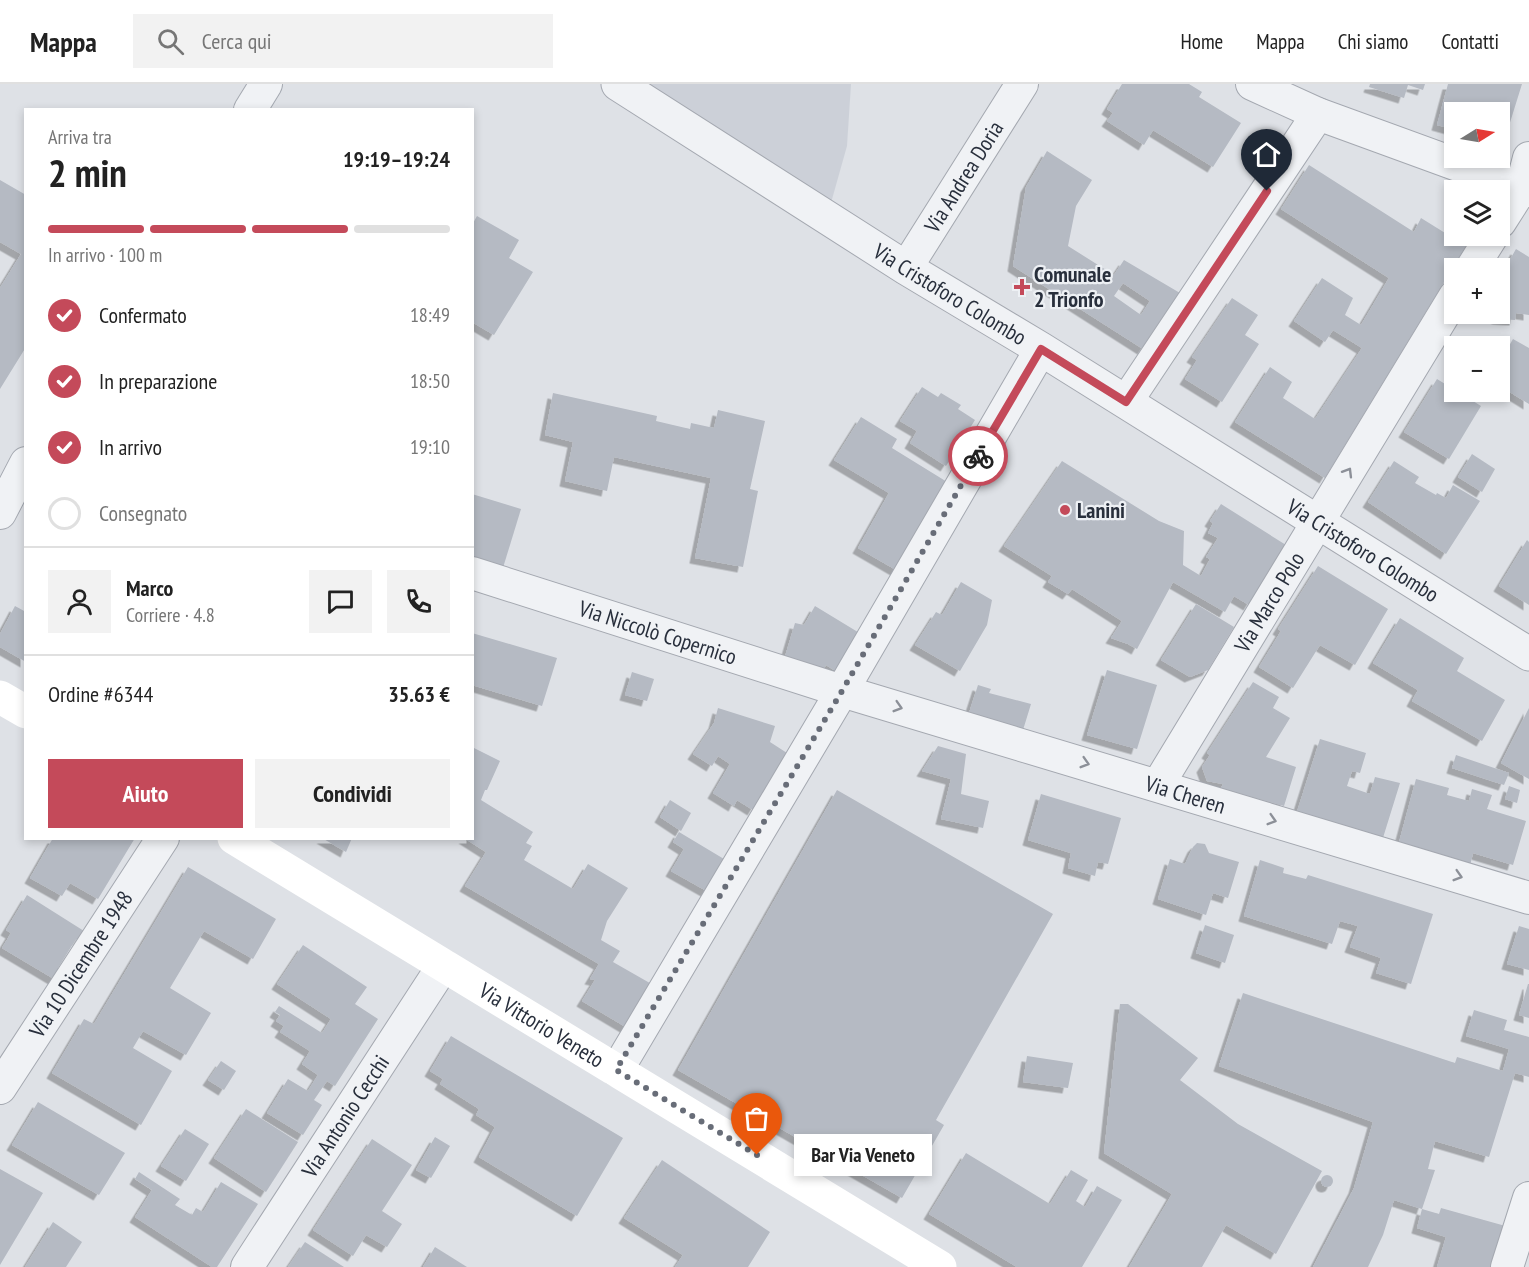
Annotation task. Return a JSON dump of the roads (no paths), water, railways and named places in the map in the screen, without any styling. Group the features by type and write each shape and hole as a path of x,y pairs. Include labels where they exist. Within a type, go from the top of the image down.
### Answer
{"main road":[{"path":"0,697 24,711"},
{"name":"Via Vittorio Veneto","path":"237,840 616,1070 924,1263"}],"street":[{"path":"251,108 267,84"},
{"name":"Via Cristoforo Colombo","path":"618,84 906,268 1041,349 1529,654"},
{"name":"Via Andrea Doria","path":"906,268 1022,84"},
{"path":"1252,84 1318,114 1525,190"},
{"path":"1126,402 1318,114"},
{"path":"1510,209 1525,190 1529,158"},
{"name":"Via Marco Polo","path":"1158,785 1444,314"},
{"path":"616,1070 842,691 1041,349"},
{"path":"0,513 15,477"},
{"name":"Via Niccolò Copernico","path":"474,574 842,691"},
{"name":"Via Cheren","path":"842,691 1529,898"},
{"name":"Via 10 Dicembre 1948","path":"0,1088 162,840"},
{"name":"Via Antonio Cecchi","path":"247,1267 443,966"},
{"path":"1517,1250 1529,1198"}],"place":[{"name":"Comunale 2 Trionfo","path":"1022,287"},
{"name":"Lanini","path":"1065,510"},
{"name":"Bar Via Veneto","path":"757,1155"}]}
